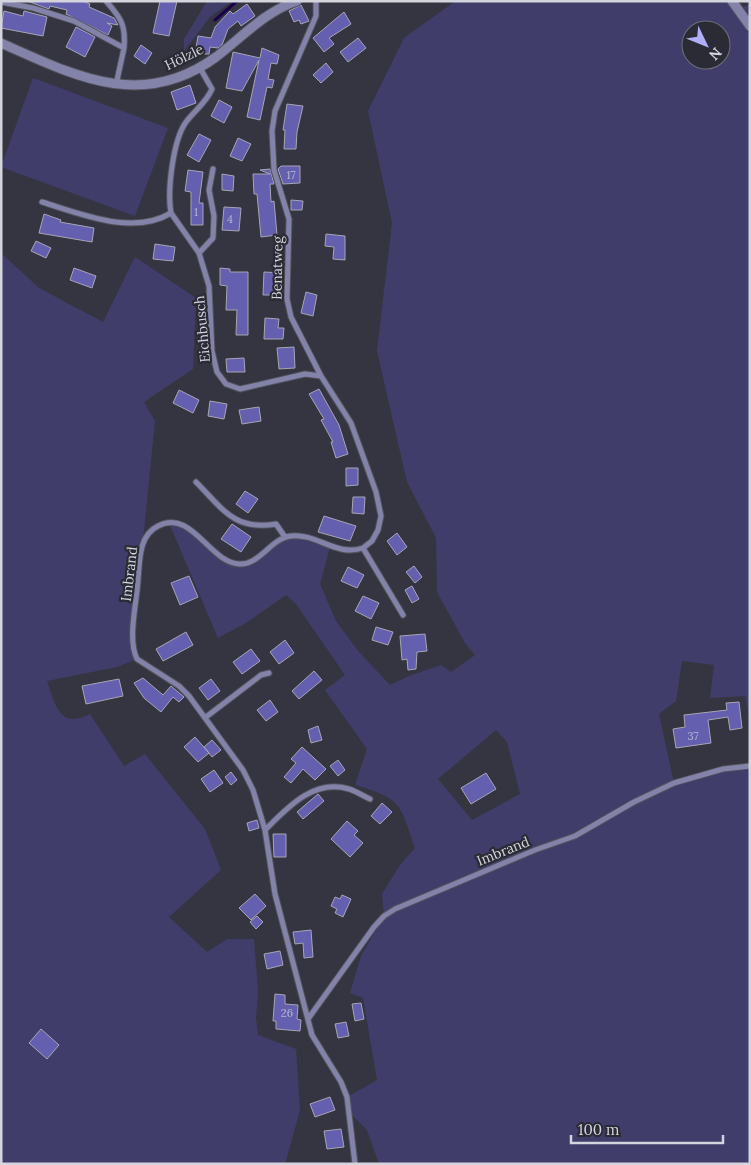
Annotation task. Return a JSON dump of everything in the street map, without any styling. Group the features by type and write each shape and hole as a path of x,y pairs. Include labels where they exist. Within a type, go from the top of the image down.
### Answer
{"street":[{"path":"106,1 119,16 126,30 116,85"},
{"name":"Hölzle","path":"1,44 78,76 116,85 139,87 170,81 200,68 268,16 297,1"},
{"name":"Benatweg","path":"316,1 316,16 275,111 272,131 274,170 289,219 287,299 290,316 321,376 351,423 376,492 381,516 378,530 372,541 364,548"},
{"path":"732,1 750,26"},
{"path":"1,2 33,8 74,22 124,48"},
{"path":"42,202 120,222 160,220 171,213 168,198 178,137 186,123 207,101 212,89 200,68"},
{"path":"199,252 213,238 214,216 208,190 213,169"},
{"name":"Eichbusch","path":"171,213 199,252 209,286 212,351 217,372 226,384 240,389 305,374 321,376"},
{"path":"196,482 230,516 248,525 276,524 285,537 304,536 343,551 364,548 403,615"},
{"name":"Imbrand","path":"285,537 270,544 248,562 239,564 227,560 179,523 157,526 151,531 142,545 133,640 134,653 137,659 179,686 206,717 243,770 253,790 265,830 275,894 312,1035 348,1097 355,1164"},
{"path":"206,717 261,675 269,673"},
{"name":"Imbrand","path":"308,1019 374,927 384,916 395,909 575,836 634,802 674,784 723,769 750,766"},
{"path":"265,830 289,806 318,789 331,786 349,789 370,799"}],"shaded area":[{"path":"207,1 232,1 210,17 184,51 184,39"},
{"path":"732,1 739,9 750,4 750,722 745,696 710,698 714,665 682,661 676,701 659,714 674,783 698,775 750,766 750,1164 379,1164 367,1130 350,1113 347,1097 377,1080 363,998 350,993 361,956 384,916 382,894 400,865 415,848 406,821 397,805 382,794 355,785 367,749 325,690 345,675 296,604 286,595 246,623 218,638 169,523 179,523 227,560 248,562 270,545 294,536 330,547 320,584 336,621 358,651 390,685 441,665 451,672 475,655 465,643 437,592 436,538 407,482 377,351 392,223 368,111 404,38 454,2","holes":["496,730 507,742 520,794 472,820 438,779"]},
{"path":"33,78 168,128 135,216 1,167"},
{"path":"1,253 39,288 103,322 135,257 196,298 193,369 144,402 155,421 133,640 137,659 117,667 47,681 56,706 65,717 72,719 90,714 124,766 145,754 205,829 221,870 169,917 207,952 227,939 254,939 258,992 256,1018 258,1035 296,1049 300,1110 285,1164 1,1164"}],"building":[{"path":"27,1 83,1 90,4 89,7 114,18 118,25 107,23 112,26 108,35 66,14 67,10 50,6 49,9"},
{"path":"160,1 177,1 169,36 153,33"},
{"path":"247,4 255,16 241,26 238,21 228,29 222,45 218,48 210,47 209,54 195,54 198,36 211,38 215,27 230,11 233,14"},
{"path":"301,5 309,21 301,24 299,20 294,22 289,11"},
{"path":"4,11 23,16 24,11 47,17 43,36 1,28"},
{"path":"344,12 351,24 329,38 334,44 324,52 313,38"},
{"path":"76,27 95,37 85,57 66,47"},
{"path":"358,38 366,48 348,62 340,52"},
{"path":"141,45 152,53 145,64 134,56"},
{"path":"262,48 279,55 277,64 271,63 268,79 274,80 272,88 267,87 260,120 247,117 259,60 242,91 226,88 233,52 260,58"},
{"path":"326,63 333,72 321,83 313,75"},
{"path":"190,85 196,103 177,110 171,92"},
{"path":"219,100 232,107 224,123 211,116"},
{"path":"287,104 303,106 297,132 296,149 284,149 285,130 283,130"},
{"path":"199,134 211,140 199,162 187,155"},
{"path":"238,138 251,144 242,161 230,156"},
{"path":"281,166 300,166 300,183 283,184 278,169"},
{"path":"270,169 274,184 270,184 271,202 274,201 277,235 261,237 257,194 254,194 253,174 270,174 260,170"},
{"path":"188,170 203,172 199,203 203,203 203,225 191,225 191,192 185,191"},
{"path":"222,174 234,176 233,191 222,190"},
{"path":"291,200 303,201 302,210 291,210"},
{"path":"224,207 241,208 239,231 222,230"},
{"path":"44,214 61,220 60,222 94,228 92,242 39,233"},
{"path":"326,234 345,236 345,260 333,259 334,247 325,246"},
{"path":"36,241 51,248 46,258 31,251"},
{"path":"155,244 175,247 173,261 153,259"},
{"path":"74,268 96,276 92,288 70,280"},
{"path":"220,268 230,269 230,272 248,272 248,335 236,335 237,310 226,310 227,286 220,285"},
{"path":"264,272 283,273 282,295 263,295"},
{"path":"306,292 317,295 313,316 301,313"},
{"path":"265,318 279,319 278,328 284,328 283,339 264,339"},
{"path":"294,347 295,368 279,369 277,348"},
{"path":"244,358 245,372 227,372 226,359"},
{"path":"319,389 339,425 348,454 336,458 331,442 333,442 321,420 324,419 309,394"},
{"path":"179,390 199,400 193,413 173,403"},
{"path":"210,401 227,404 224,419 208,416"},
{"path":"259,407 261,421 242,424 239,410"},
{"path":"346,468 358,468 358,485 346,486"},
{"path":"245,491 258,499 248,513 236,504"},
{"path":"353,497 365,497 364,514 352,513"},
{"path":"324,516 356,526 350,541 318,532"},
{"path":"232,524 251,537 241,552 221,539"},
{"path":"397,533 407,547 397,555 387,541"},
{"path":"414,566 422,577 415,583 406,572"},
{"path":"348,567 364,575 357,588 341,581"},
{"path":"189,576 198,597 180,605 171,583"},
{"path":"412,586 419,599 412,603 405,590"},
{"path":"363,596 379,603 371,619 355,611"},
{"path":"376,627 393,632 388,645 372,640"},
{"path":"186,632 193,645 163,661 156,649"},
{"path":"425,634 427,651 417,652 416,669 408,670 407,659 402,660 400,636"},
{"path":"285,640 294,653 279,664 270,652"},
{"path":"251,649 260,661 242,674 233,662"},
{"path":"314,671 322,680 299,699 292,691"},
{"path":"143,678 163,695 171,686 184,697 179,702 173,697 161,712 144,698 134,683"},
{"path":"119,679 123,696 86,704 82,686"},
{"path":"211,679 220,691 208,700 199,688"},
{"path":"270,700 278,712 266,721 257,710"},
{"path":"739,702 742,728 730,730 728,717 708,720 711,743 676,748 673,729 685,727 684,715 727,710 726,703"},
{"path":"318,726 322,740 311,743 308,730"},
{"path":"195,737 209,753 198,762 184,747"},
{"path":"212,740 221,750 212,757 204,747"},
{"path":"302,747 326,769 315,780 303,769 291,783 284,777 296,763 291,759"},
{"path":"338,760 345,770 338,776 330,766"},
{"path":"214,770 223,783 210,792 201,779"},
{"path":"231,772 237,780 231,785 225,777"},
{"path":"486,773 496,789 471,804 461,788"},
{"path":"318,794 324,801 303,819 297,812"},
{"path":"382,803 392,812 380,824 371,816"},
{"path":"257,820 259,828 249,831 247,823"},
{"path":"347,821 358,831 354,835 363,843 350,857 331,839"},
{"path":"273,834 286,834 286,857 274,857"},
{"path":"255,894 266,906 251,920 239,908"},
{"path":"342,895 351,899 343,917 335,913 337,909 331,906 335,897 340,899"},
{"path":"257,916 263,922 256,929 250,922"},
{"path":"311,930 313,957 304,958 303,943 295,944 293,932"},
{"path":"280,951 283,965 267,969 264,954"},
{"path":"275,994 285,995 285,1004 298,1005 297,1019 301,1020 300,1031 276,1029 276,1021 273,1021"},
{"path":"361,1003 364,1019 355,1021 352,1004"},
{"path":"346,1022 349,1036 338,1038 335,1024"},
{"path":"41,1029 59,1045 47,1059 29,1043"},
{"path":"330,1097 335,1110 315,1117 310,1104"},
{"path":"341,1129 344,1147 327,1149 324,1131"}],"waterway":[{"path":"215,20 237,1"}]}
